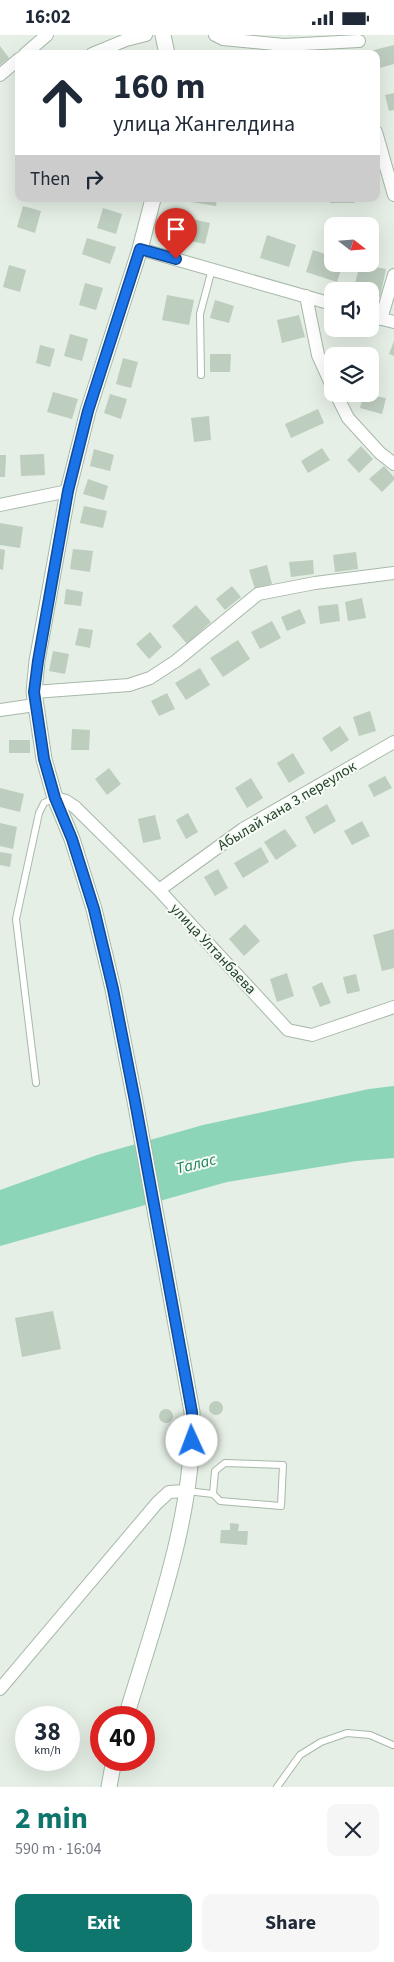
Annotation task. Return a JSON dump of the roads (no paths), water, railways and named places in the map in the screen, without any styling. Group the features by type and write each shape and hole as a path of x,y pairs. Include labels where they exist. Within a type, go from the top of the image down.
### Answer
{"street":[{"path":"30,50 47,35"},
{"path":"102,50 126,40 146,35"},
{"path":"163,35 166,50"},
{"path":"215,35 223,39 284,45 361,38 356,50"},
{"path":"0,75 15,62"},
{"path":"380,146 394,195"},
{"path":"129,1706 180,1527 192,1441 192,1412 113,989 94,909 72,839 55,798 44,759 35,699 38,661 68,491 88,411 140,249 152,202"},
{"path":"140,249 324,302"},
{"path":"379,310 394,275"},
{"path":"306,296 318,355 324,368"},
{"path":"379,318 394,322"},
{"path":"340,402 348,418 380,453 394,464"},
{"path":"0,505 68,491"},
{"path":"0,710 35,699 129,685 150,678 176,661 258,594 315,583 394,573"},
{"name":"Абылай хана 3 переулок","path":"159,890 243,829 394,742"},
{"name":"улица Ултанбаева","path":"55,798 66,801 75,807 159,890 288,1030 312,1035 394,1007"},
{"path":"0,1689 157,1503 169,1492 186,1491"},
{"path":"109,1787 112,1771"}],"lane":[{"path":"201,375 200,314 212,269"},
{"path":"36,1083 16,919 39,813 44,803 55,798"},
{"path":"186,1491 214,1494 220,1501 281,1506 283,1465 225,1463 215,1471 214,1494"},
{"path":"277,1787 300,1755 321,1742 347,1733 370,1735 394,1745"}],"water":[{"name":"Талас","path":"394,1086 394,1158 356,1161 227,1182 0,1246 0,1190 97,1155 203,1125 369,1089"}]}
